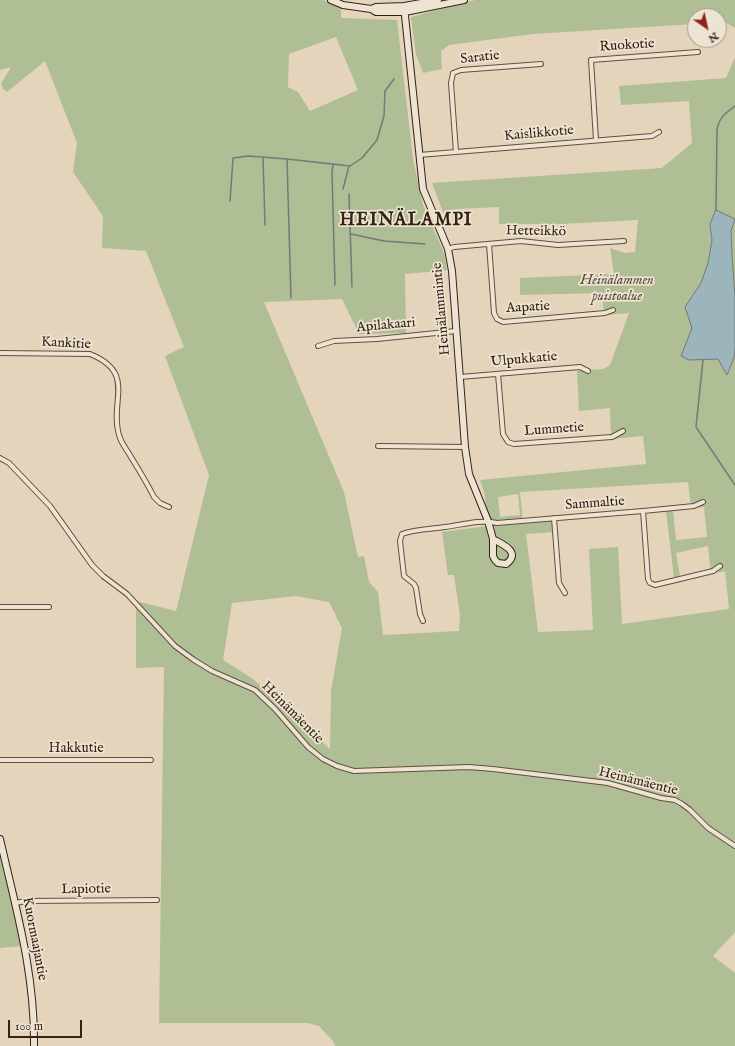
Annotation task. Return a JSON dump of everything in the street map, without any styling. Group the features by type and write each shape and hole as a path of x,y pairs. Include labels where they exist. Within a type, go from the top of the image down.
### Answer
{"street":[{"path":"331,0 343,5 371,9 376,12 464,0"},
{"path":"405,9 438,0"},
{"name":"Heinälammintie","path":"405,9 423,188 448,249 452,271 465,447 469,474 488,521 493,539"},
{"name":"Ruokotie","path":"596,140 591,60 698,52"},
{"name":"Saratie","path":"456,152 451,82 453,74 461,70 541,64"},
{"name":"Kaislikkotie","path":"419,155 652,136 660,132"},
{"name":"Hetteikkö","path":"448,249 521,241 558,245 624,241"},
{"name":"Aapatie","path":"489,244 494,313 497,319 503,322 605,313 613,310"},
{"name":"Apilakaari","path":"318,346 334,341 377,339 456,331"},
{"name":"Kankitie","path":"0,353 90,354 101,358 109,365 115,373 118,382 117,426 120,439 154,497 160,503 169,507"},
{"name":"Ulpukkatie","path":"460,377 580,367 588,371"},
{"name":"Lummetie","path":"498,374 503,434 508,442 514,444 612,437 623,431"},
{"path":"378,446 465,447"},
{"name":"Heinämäentie","path":"0,458 9,463 50,506 92,565 103,576 127,594 175,646 212,671 255,690 275,709 301,740 323,758 345,769 354,771 469,767 619,785 649,795 674,800 682,804 708,828 735,846"},
{"name":"Sammaltie","path":"423,621 420,614 416,588 414,584 404,576 400,541 402,534 409,531 443,528 481,521 497,523 694,506 703,502"},
{"path":"643,511 648,579 650,583 655,585 713,571 720,566"},
{"path":"554,518 559,583 565,593"},
{"path":"0,607 49,607"},
{"name":"Hakkutie","path":"0,760 152,760"},
{"name":"Kuormaajantie","path":"0,839 25,946 31,980 34,1046"},
{"name":"Lapiotie","path":"15,903 26,901 157,900"}],"green space":[{"name":"Heinälammen puistoalue","path":"0,0 323,0 341,7 341,18 397,20 413,159 423,205 444,253 447,270 405,274 406,333 359,334 342,299 264,302 344,492 358,557 364,556 369,582 378,592 383,635 459,631 460,616 454,575 448,575 442,532 487,526 485,495 480,480 646,464 643,436 611,439 610,408 579,411 577,371 603,369 610,365 629,313 604,315 602,293 520,295 520,278 614,274 610,248 625,253 635,252 638,220 561,224 499,224 499,207 456,209 443,212 432,183 662,168 692,143 689,101 621,105 619,86 726,78 735,57 735,219 710,225 712,240 708,263 735,315 735,932 713,956 735,973 735,1046 335,1046 334,1042 319,1026 308,1023 159,1023 164,667 136,668 136,601 176,611 209,475 165,356 184,347 146,251 102,248 103,216 73,172 77,143 45,61 7,92 3,89 1,84 11,67 0,70","holes":["336,37 358,90 310,111 298,92 288,87 289,54","688,482 691,508 704,507 707,537 676,540 673,510 666,511 674,578 680,576 676,553 708,546 711,574 725,571 729,609 622,624 618,547 589,549 593,630 538,632 526,534 553,532 551,519 523,521 520,492","518,494 520,515 500,517 498,497","296,596 329,602 342,628 331,691 330,749 253,679 223,660 232,603"]},
{"path":"475,0 735,0 735,28 727,23 727,8 687,8 687,24 533,34 449,45 441,51 442,69 423,73 416,54 411,17"},
{"path":"735,219 735,296 732,255 731,231"},
{"path":"0,855 22,946 0,948"}],"water":[{"path":"716,210 735,219 731,231 735,296 735,347 734,358 727,375 718,359 689,360 681,356 692,328 685,307 701,283 708,263 712,240 710,225"}],"waterway":[{"path":"230,201 233,158 248,156 350,166 362,158 377,140 384,116 385,91 394,79"},
{"path":"716,210 717,130 719,122 723,116 735,106"},
{"path":"263,157 265,225"},
{"path":"287,159 291,298"},
{"path":"333,165 335,285"},
{"path":"343,189 349,166"},
{"path":"349,194 352,287"},
{"path":"351,234 384,241 425,244"},
{"path":"703,360 696,427 735,485"}],"district":[{"name":"HEINÄLAMPI","path":"406,221"}]}
